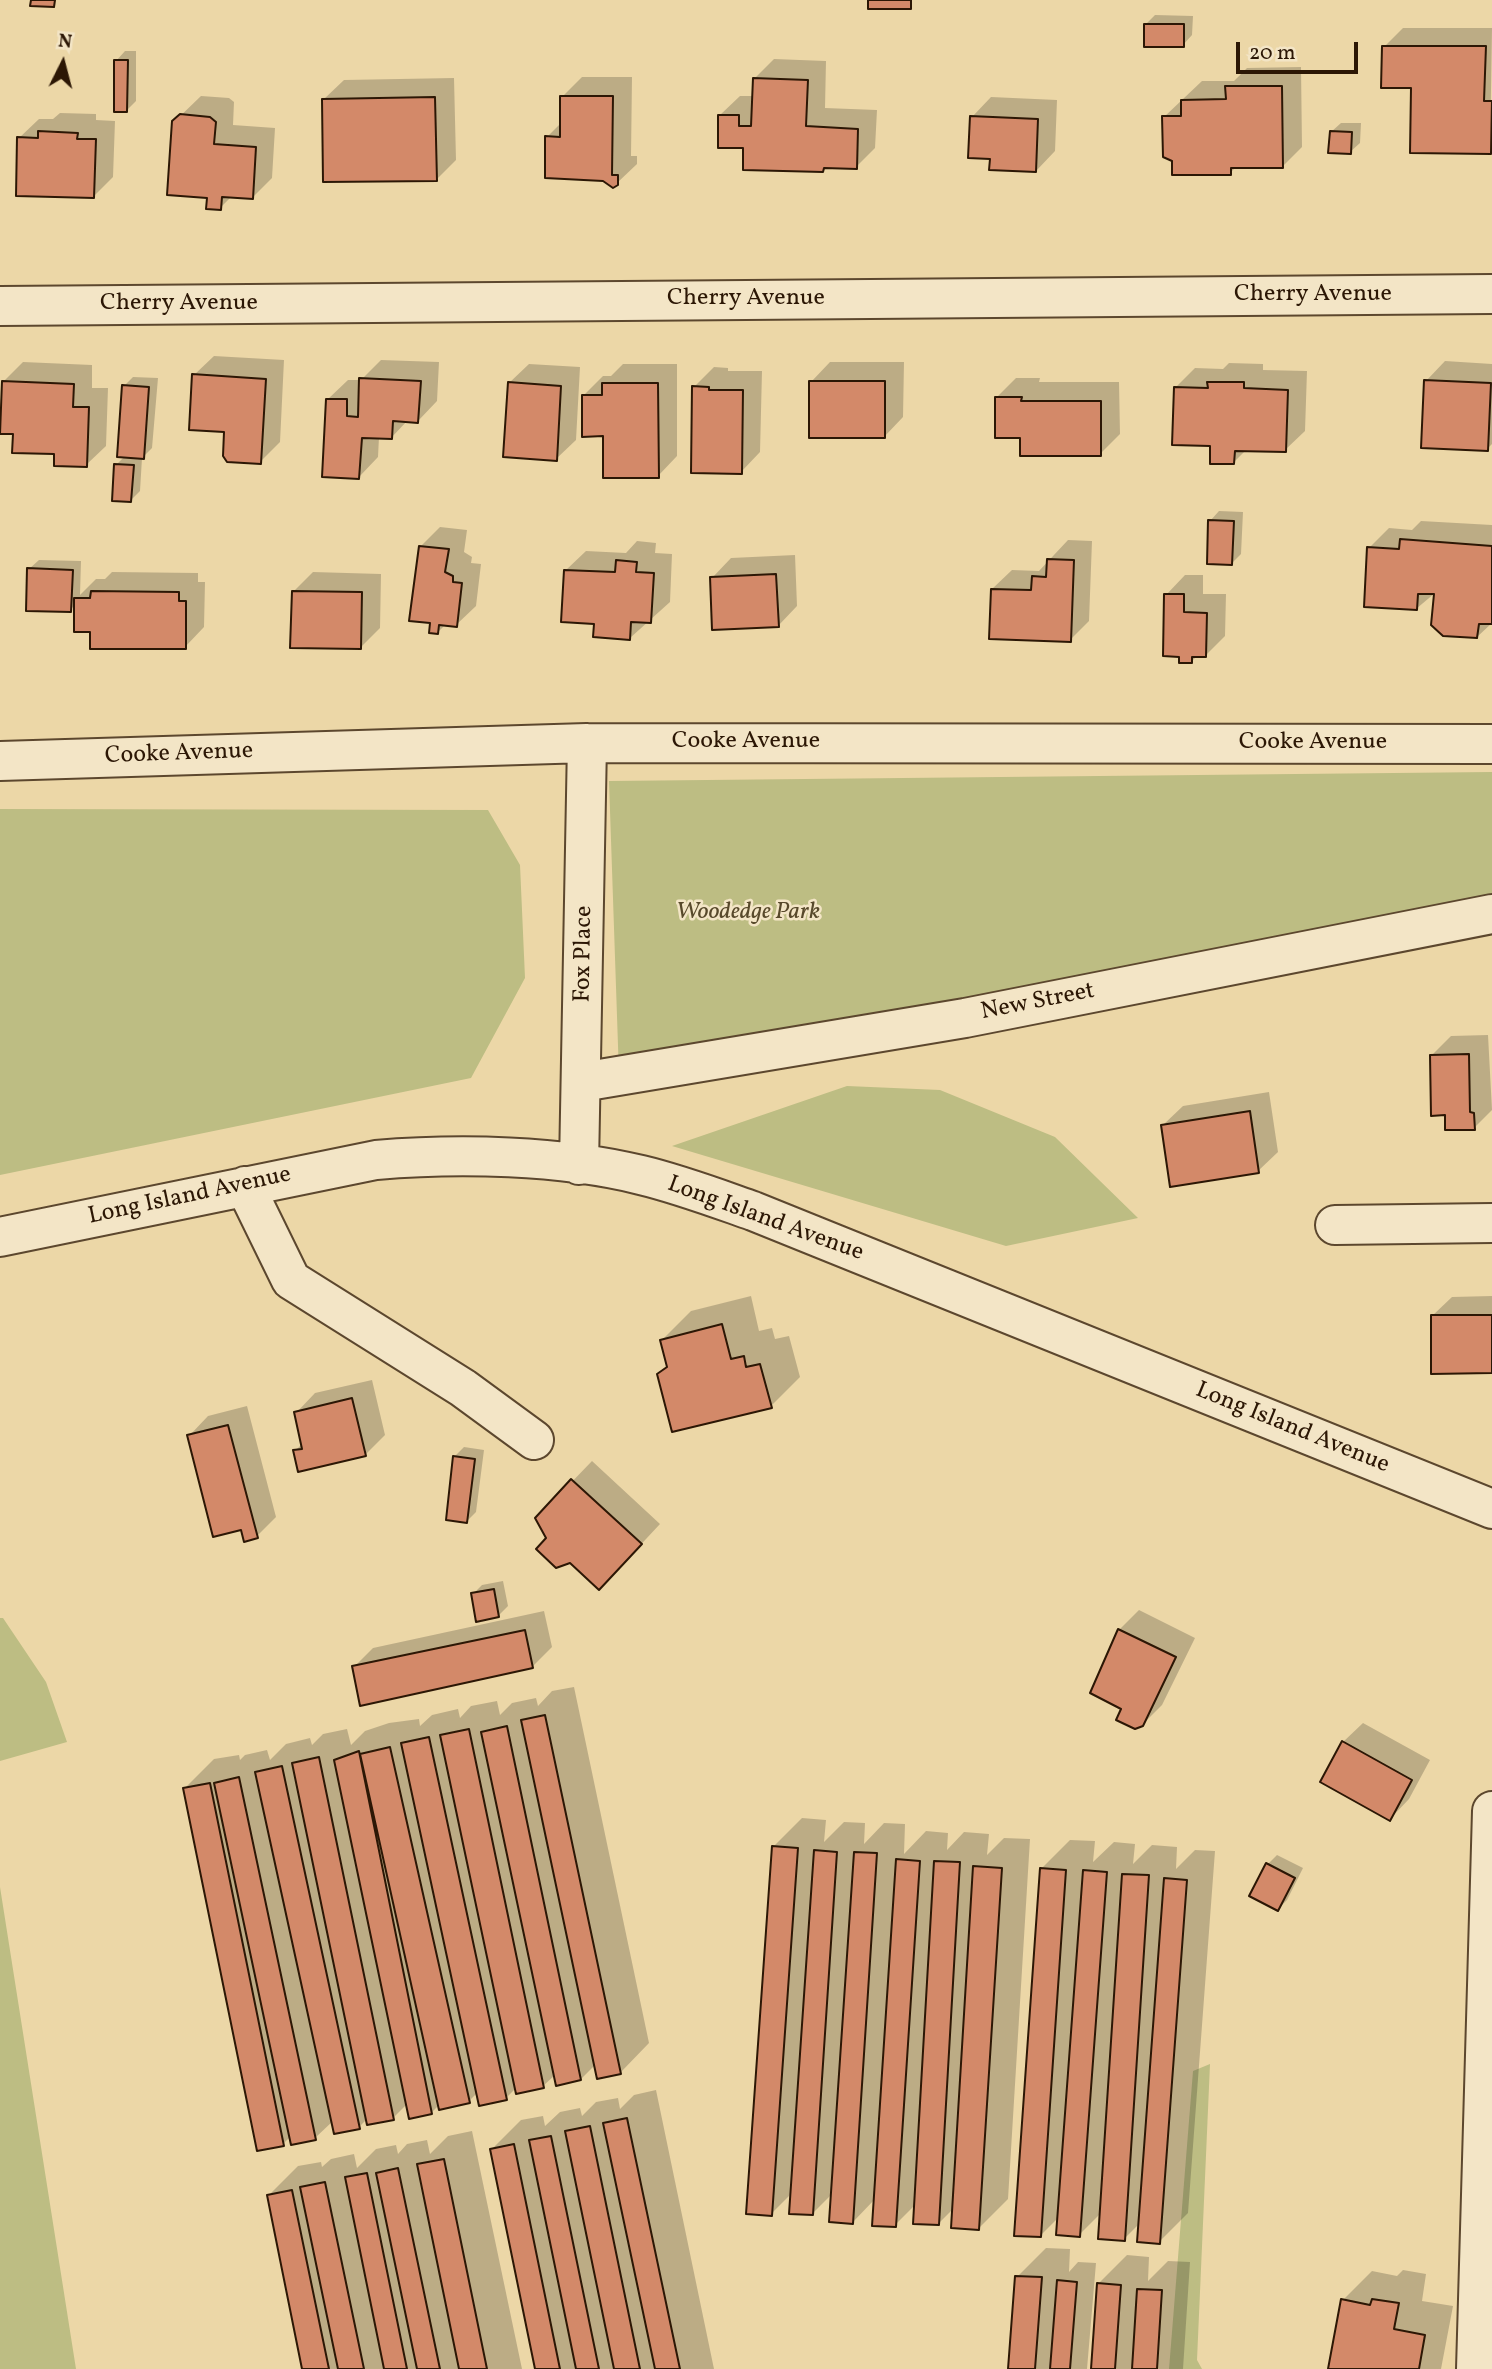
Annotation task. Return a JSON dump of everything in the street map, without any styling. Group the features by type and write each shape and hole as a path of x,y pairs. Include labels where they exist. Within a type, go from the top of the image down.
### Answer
{"street":[{"name":"Cherry Avenue","path":"0,306 1492,294"},
{"name":"Cooke Avenue","path":"0,761 587,743 1492,744"},
{"name":"Fox Place","path":"579,1165 587,743"},
{"name":"New Street","path":"582,1082 964,1018 1492,914"},
{"name":"Long Island Avenue","path":"0,1237 376,1160 433,1155 579,1165 640,1174 753,1211 1492,1509"},
{"path":"245,1186 290,1280 463,1388 534,1440"},
{"path":"1335,1225 1492,1223"},
{"path":"1476,2369 1492,1811"}],"green space":[{"name":"Woodedge Park","path":"1492,772 1492,916 619,1075 609,781"},
{"path":"0,809 488,810 520,865 525,978 471,1078 0,1175"},
{"path":"847,1086 940,1090 1055,1137 1138,1218 1006,1246 672,1146"},
{"path":"0,1618 3,1618 46,1682 67,1742 0,1761"},
{"path":"0,1887 76,2369 0,2369"},
{"path":"1210,2064 1197,2360 1202,2369 1169,2369 1193,2071"}],"building":[{"path":"31,0 55,0 54,7 30,6"},
{"path":"868,0 911,0 911,9 868,9"},
{"path":"1144,24 1184,24 1184,47 1144,47"},
{"path":"1382,46 1486,46 1484,101 1492,101 1491,154 1410,153 1411,88 1381,88"},
{"path":"114,60 128,60 127,112 114,112"},
{"path":"753,78 808,80 806,126 858,129 857,169 824,168 823,172 743,170 743,148 718,148 718,115 739,115 739,126 751,126"},
{"path":"1225,86 1282,86 1283,168 1231,168 1231,175 1172,175 1172,161 1163,157 1162,116 1181,116 1181,100 1226,99"},
{"path":"560,96 613,96 612,175 618,175 618,185 613,188 603,181 545,178 545,136 560,137"},
{"path":"435,97 437,181 323,182 322,99"},
{"path":"180,114 210,117 216,122 214,144 256,147 253,199 222,197 221,210 206,209 207,198 167,195 172,121"},
{"path":"970,116 1038,119 1036,172 989,170 990,159 968,158"},
{"path":"38,131 78,133 77,139 96,139 94,198 16,196 17,137 38,138"},
{"path":"1330,131 1352,132 1351,154 1328,153"},
{"path":"192,374 266,379 261,464 227,462 223,456 224,432 189,430"},
{"path":"359,378 421,381 418,423 393,421 392,439 362,438 359,479 322,477 326,399 347,399 347,416 358,417"},
{"path":"1424,380 1491,383 1488,451 1421,448"},
{"path":"2,381 74,384 73,407 89,407 87,467 54,466 54,454 12,453 13,434 0,434"},
{"path":"809,381 885,381 885,438 809,438"},
{"path":"508,382 561,386 557,461 503,457"},
{"path":"1207,382 1244,382 1244,388 1288,390 1286,452 1235,451 1234,464 1210,464 1210,446 1172,445 1174,387 1208,388"},
{"path":"602,383 658,383 659,478 603,478 603,436 582,437 582,395 602,395"},
{"path":"122,385 149,387 144,459 117,457"},
{"path":"692,386 709,387 709,390 743,390 742,474 691,473"},
{"path":"995,397 1022,397 1021,401 1101,401 1101,456 1020,456 1020,438 995,438"},
{"path":"114,464 134,465 131,502 112,501"},
{"path":"1208,520 1234,521 1232,565 1207,564"},
{"path":"1400,539 1492,546 1492,624 1479,624 1477,638 1443,636 1431,625 1434,594 1418,594 1417,610 1364,607 1367,547 1399,549"},
{"path":"419,546 449,549 445,572 453,576 453,582 462,583 457,627 439,625 438,634 429,633 430,623 409,621"},
{"path":"1047,559 1074,560 1071,642 989,639 991,589 1031,590 1032,576 1046,577"},
{"path":"616,560 637,562 636,572 654,573 651,623 631,622 630,640 593,637 594,624 561,622 564,570 615,572"},
{"path":"27,568 73,570 71,612 26,611"},
{"path":"776,574 779,627 712,630 710,577"},
{"path":"91,591 179,592 179,601 186,601 186,649 90,649 90,632 74,632 74,598 90,598"},
{"path":"292,591 362,592 361,649 290,648"},
{"path":"1164,594 1184,594 1184,612 1207,613 1206,657 1192,657 1192,663 1179,663 1179,657 1163,656"},
{"path":"1469,1054 1470,1112 1474,1113 1475,1130 1445,1130 1445,1115 1431,1116 1430,1055"},
{"path":"1250,1111 1259,1173 1170,1187 1161,1125"},
{"path":"1431,1315 1492,1315 1492,1373 1431,1374"},
{"path":"722,1324 731,1359 744,1356 746,1367 760,1364 772,1408 672,1432 657,1374 667,1367 660,1340"},
{"path":"352,1398 366,1456 298,1472 293,1450 302,1449 294,1412"},
{"path":"228,1425 258,1538 244,1542 241,1530 213,1537 187,1435"},
{"path":"453,1456 475,1459 467,1523 446,1520"},
{"path":"571,1479 642,1544 599,1590 570,1563 556,1568 536,1549 546,1538 535,1518"},
{"path":"494,1589 499,1617 476,1622 471,1593"},
{"path":"1118,1629 1176,1657 1143,1726 1135,1729 1116,1720 1121,1709 1090,1693"},
{"path":"525,1630 533,1668 360,1706 352,1666"},
{"path":"545,1715 621,2074 597,2079 521,1720"},
{"path":"507,1726 581,2080 556,2086 481,1732"},
{"path":"469,1729 544,2088 516,2094 440,1735"},
{"path":"429,1737 507,2100 479,2106 401,1743"},
{"path":"1342,1741 1412,1780 1390,1821 1320,1782"},
{"path":"390,1747 470,2103 439,2110 360,1754"},
{"path":"359,1751 432,2114 409,2119 334,1760"},
{"path":"319,1757 394,2120 367,2125 292,1763"},
{"path":"282,1766 360,2129 334,2134 255,1772"},
{"path":"239,1777 316,2140 291,2145 214,1783"},
{"path":"210,1783 284,2146 257,2151 183,1788"},
{"path":"772,1846 798,1848 772,2216 746,2214"},
{"path":"814,1850 837,1852 813,2215 789,2214"},
{"path":"854,1852 877,1853 853,2224 829,2222"},
{"path":"896,1859 920,1861 896,2227 872,2226"},
{"path":"934,1861 960,1862 939,2225 913,2224"},
{"path":"1266,1863 1295,1878 1278,1911 1249,1896"},
{"path":"973,1866 1002,1868 979,2230 951,2228"},
{"path":"1040,1868 1066,1870 1041,2237 1014,2236"},
{"path":"1083,1870 1107,1872 1080,2237 1056,2235"},
{"path":"1122,1874 1149,1875 1125,2241 1098,2239"},
{"path":"1164,1878 1187,1880 1160,2244 1137,2242"},
{"path":"627,2118 680,2369 655,2369 603,2123"},
{"path":"590,2126 640,2369 614,2369 565,2131"},
{"path":"551,2136 599,2369 576,2369 529,2140"},
{"path":"514,2144 560,2369 535,2369 490,2149"},
{"path":"444,2159 487,2369 459,2369 417,2164"},
{"path":"398,2168 440,2369 417,2369 376,2173"},
{"path":"367,2173 407,2369 384,2369 345,2177"},
{"path":"325,2182 364,2369 338,2369 300,2187"},
{"path":"292,2190 329,2369 302,2369 267,2195"},
{"path":"1015,2276 1042,2277 1035,2369 1008,2369"},
{"path":"1057,2280 1077,2282 1070,2369 1050,2369"},
{"path":"1097,2283 1121,2285 1115,2369 1091,2369"},
{"path":"1137,2289 1162,2290 1157,2369 1132,2369"},
{"path":"1341,2299 1370,2305 1372,2299 1399,2303 1394,2329 1425,2335 1419,2369 1328,2369"}]}
